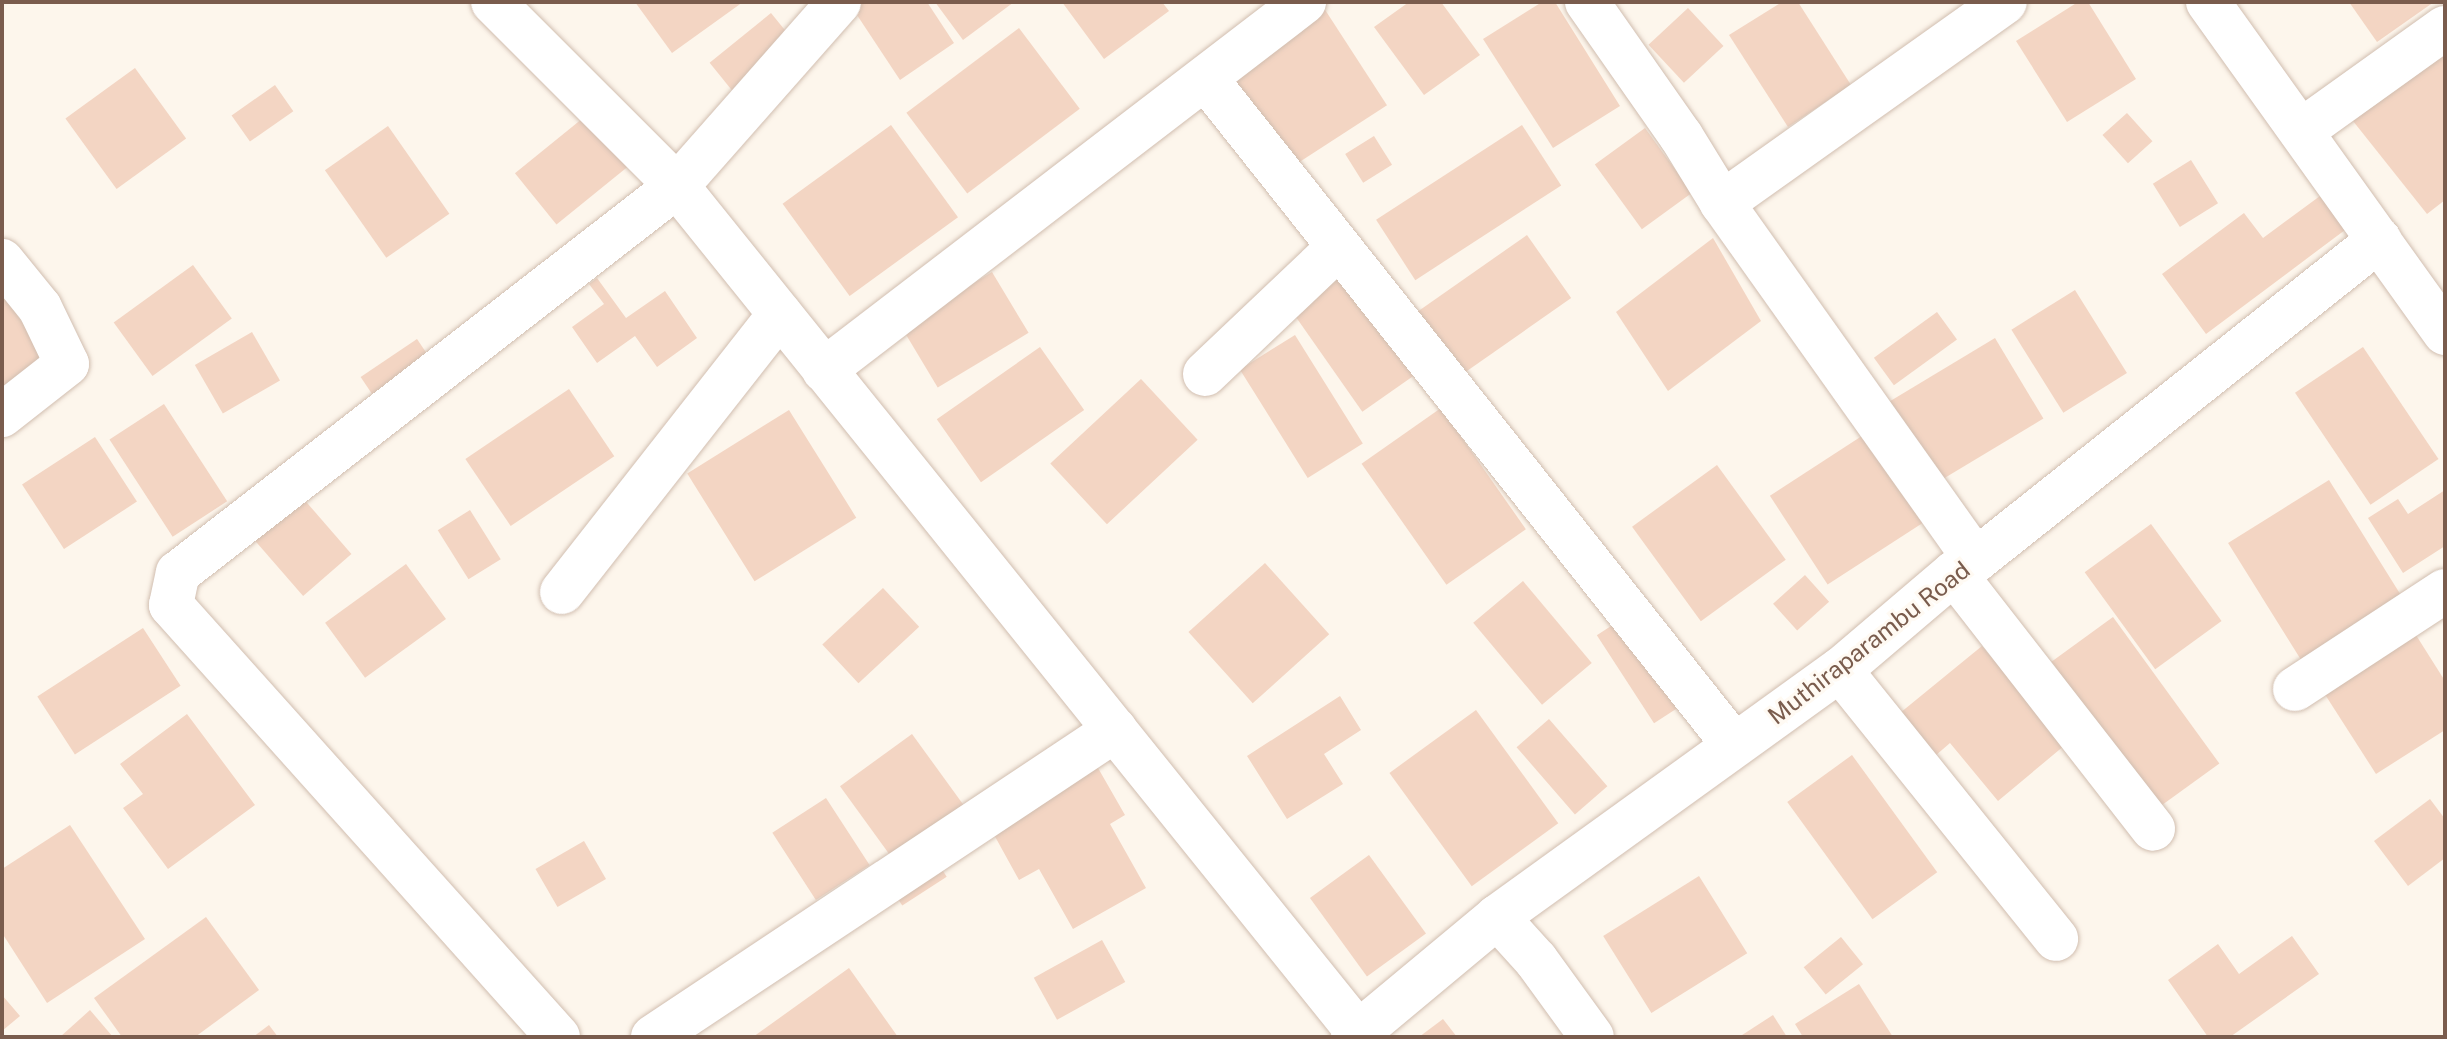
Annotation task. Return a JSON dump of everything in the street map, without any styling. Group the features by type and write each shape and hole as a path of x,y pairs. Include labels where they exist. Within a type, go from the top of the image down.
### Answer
{"street":[{"path":"493,2 677,186 1355,1034"},
{"path":"558,1037 171,605 178,573 677,186 839,2"},
{"path":"824,370 1304,2"},
{"path":"1587,2 1681,136 1722,203 1965,566 2153,829"},
{"path":"1722,203 2005,2"},
{"path":"2208,2 2445,333"},
{"path":"2301,131 2445,28"},
{"path":"1206,79 1734,745"},
{"name":"Muthiraparambu Road","path":"1355,1034 1497,917 1840,670 1965,566 2379,240"},
{"path":"1205,374 1338,248"},
{"path":"2,261 40,308 67,364 2,415"},
{"path":"562,592 780,314"},
{"path":"2295,689 2445,591"},
{"path":"1840,670 2056,939"},
{"path":"653,1037 1115,730"},
{"path":"1497,917 1536,960 1592,1037"}],"building":[{"path":"635,2 743,2 672,53"},
{"path":"864,2 927,2 954,43 900,80 853,9"},
{"path":"935,2 1014,2 963,40"},
{"path":"1062,2 1162,2 1169,11 1104,59"},
{"path":"1320,2 1387,105 1281,174 1214,71"},
{"path":"1409,2 1441,2 1480,55 1424,95 1374,27"},
{"path":"1542,2 1555,2 1620,106 1553,148 1483,39"},
{"path":"1782,2 1798,2 1851,85 1788,127 1729,35"},
{"path":"2078,2 2088,2 2136,79 2067,122 2016,41"},
{"path":"2349,2 2434,2 2377,42"},
{"path":"1688,8 1723,46 1684,83 1649,45"},
{"path":"771,13 801,50 740,100 710,63"},
{"path":"1019,28 1080,109 967,194 906,113"},
{"path":"2445,51 2445,200 2427,214 2353,121"},
{"path":"135,68 186,138 117,189 65,119"},
{"path":"275,85 293,111 250,142 232,115"},
{"path":"2127,113 2152,141 2128,163 2102,135"},
{"path":"588,114 630,165 556,224 515,173"},
{"path":"891,125 958,217 850,296 783,204"},
{"path":"1522,125 1561,185 1415,280 1376,220"},
{"path":"388,126 449,214 386,258 325,170"},
{"path":"1645,128 1692,193 1642,229 1595,164"},
{"path":"1374,136 1392,165 1363,183 1345,154"},
{"path":"2191,160 2218,203 2180,227 2153,184"},
{"path":"2320,196 2345,230 2206,334 2162,274 2244,213 2263,238"},
{"path":"1527,235 1571,298 1457,378 1413,315"},
{"path":"1713,238 1761,321 1668,391 1616,312"},
{"path":"1360,262 1431,364 1362,412 1291,310"},
{"path":"193,265 232,318 153,376 114,323"},
{"path":"992,272 1029,333 938,387 901,327"},
{"path":"597,278 626,318 665,291 697,338 657,367 635,336 597,363 572,327 604,304 589,284"},
{"path":"2075,290 2127,373 2063,413 2011,330"},
{"path":"5,296 52,369 2,401 2,298"},
{"path":"1937,312 1957,340 1894,385 1874,358"},
{"path":"252,332 280,380 223,413 195,365"},
{"path":"1295,335 1363,444 1308,478 1240,369"},
{"path":"1995,338 2043,419 1936,483 1888,402"},
{"path":"417,339 445,380 389,418 361,377"},
{"path":"1040,347 1084,410 981,482 937,419"},
{"path":"2363,347 2438,459 2371,505 2295,393"},
{"path":"1141,379 1198,440 1107,524 1050,464"},
{"path":"569,389 614,456 511,526 465,459"},
{"path":"164,404 227,501 173,537 109,439"},
{"path":"1441,408 1526,529 1446,585 1362,464"},
{"path":"789,410 856,518 755,581 687,474"},
{"path":"1868,432 1926,521 1828,585 1770,496"},
{"path":"95,437 137,502 64,549 22,484"},
{"path":"1717,465 1786,560 1701,621 1632,527"},
{"path":"2329,480 2407,605 2306,668 2228,543"},
{"path":"295,489 351,554 303,596 247,531"},
{"path":"2445,490 2445,546 2403,573 2368,518 2398,499 2408,514"},
{"path":"470,510 501,559 469,579 438,530"},
{"path":"2151,524 2222,621 2155,669 2085,572"},
{"path":"1265,563 1329,634 1253,703 1188,632"},
{"path":"406,564 446,619 365,678 325,623"},
{"path":"1805,575 1829,602 1797,631 1773,604"},
{"path":"1523,581 1592,663 1542,705 1473,623"},
{"path":"883,588 919,627 858,683 822,645"},
{"path":"1648,602 1705,690 1654,723 1597,635"},
{"path":"2113,617 2219,763 2158,808 2052,662"},
{"path":"2409,624 2445,681 2445,730 2376,774 2317,682"},
{"path":"143,628 181,686 75,754 37,697"},
{"path":"1982,646 2065,745 1998,801 1950,743 1935,756 1900,713"},
{"path":"1340,696 1361,730 1324,754 1343,784 1287,819 1247,756"},
{"path":"1476,710 1558,823 1472,886 1389,773"},
{"path":"187,714 255,805 168,869 123,808 143,794 120,764"},
{"path":"1549,719 1607,786 1575,814 1517,747"},
{"path":"912,734 968,812 896,864 840,786"},
{"path":"1852,755 1937,872 1873,919 1787,802"},
{"path":"1094,761 1125,815 1110,824 1146,888 1073,929 1039,869 1019,880 987,822"},
{"path":"826,798 870,865 816,900 772,833"},
{"path":"2430,799 2445,819 2445,858 2408,886 2374,841"},
{"path":"70,825 145,939 47,1003 2,933 2,869"},
{"path":"584,841 606,879 558,907 536,869"},
{"path":"932,854 947,877 902,906 888,883"},
{"path":"1369,855 1426,933 1367,976 1310,898"},
{"path":"1699,876 1747,953 1651,1013 1603,936"},
{"path":"206,917 259,990 195,1037 122,1037 94,998"},
{"path":"2292,936 2319,974 2230,1037 2208,1037 2168,980 2218,944 2239,974"},
{"path":"1841,937 1863,964 1826,994 1804,967"},
{"path":"1102,940 1125,982 1057,1020 1034,978"},
{"path":"849,968 898,1037 753,1037"},
{"path":"1859,984 1893,1037 1803,1037 1795,1024"},
{"path":"2,995 20,1016 2,1031"},
{"path":"90,1010 113,1037 60,1037"},
{"path":"1773,1015 1787,1037 1739,1037"},
{"path":"1443,1019 1457,1037 1419,1037"},
{"path":"269,1025 278,1037 253,1037"}]}
